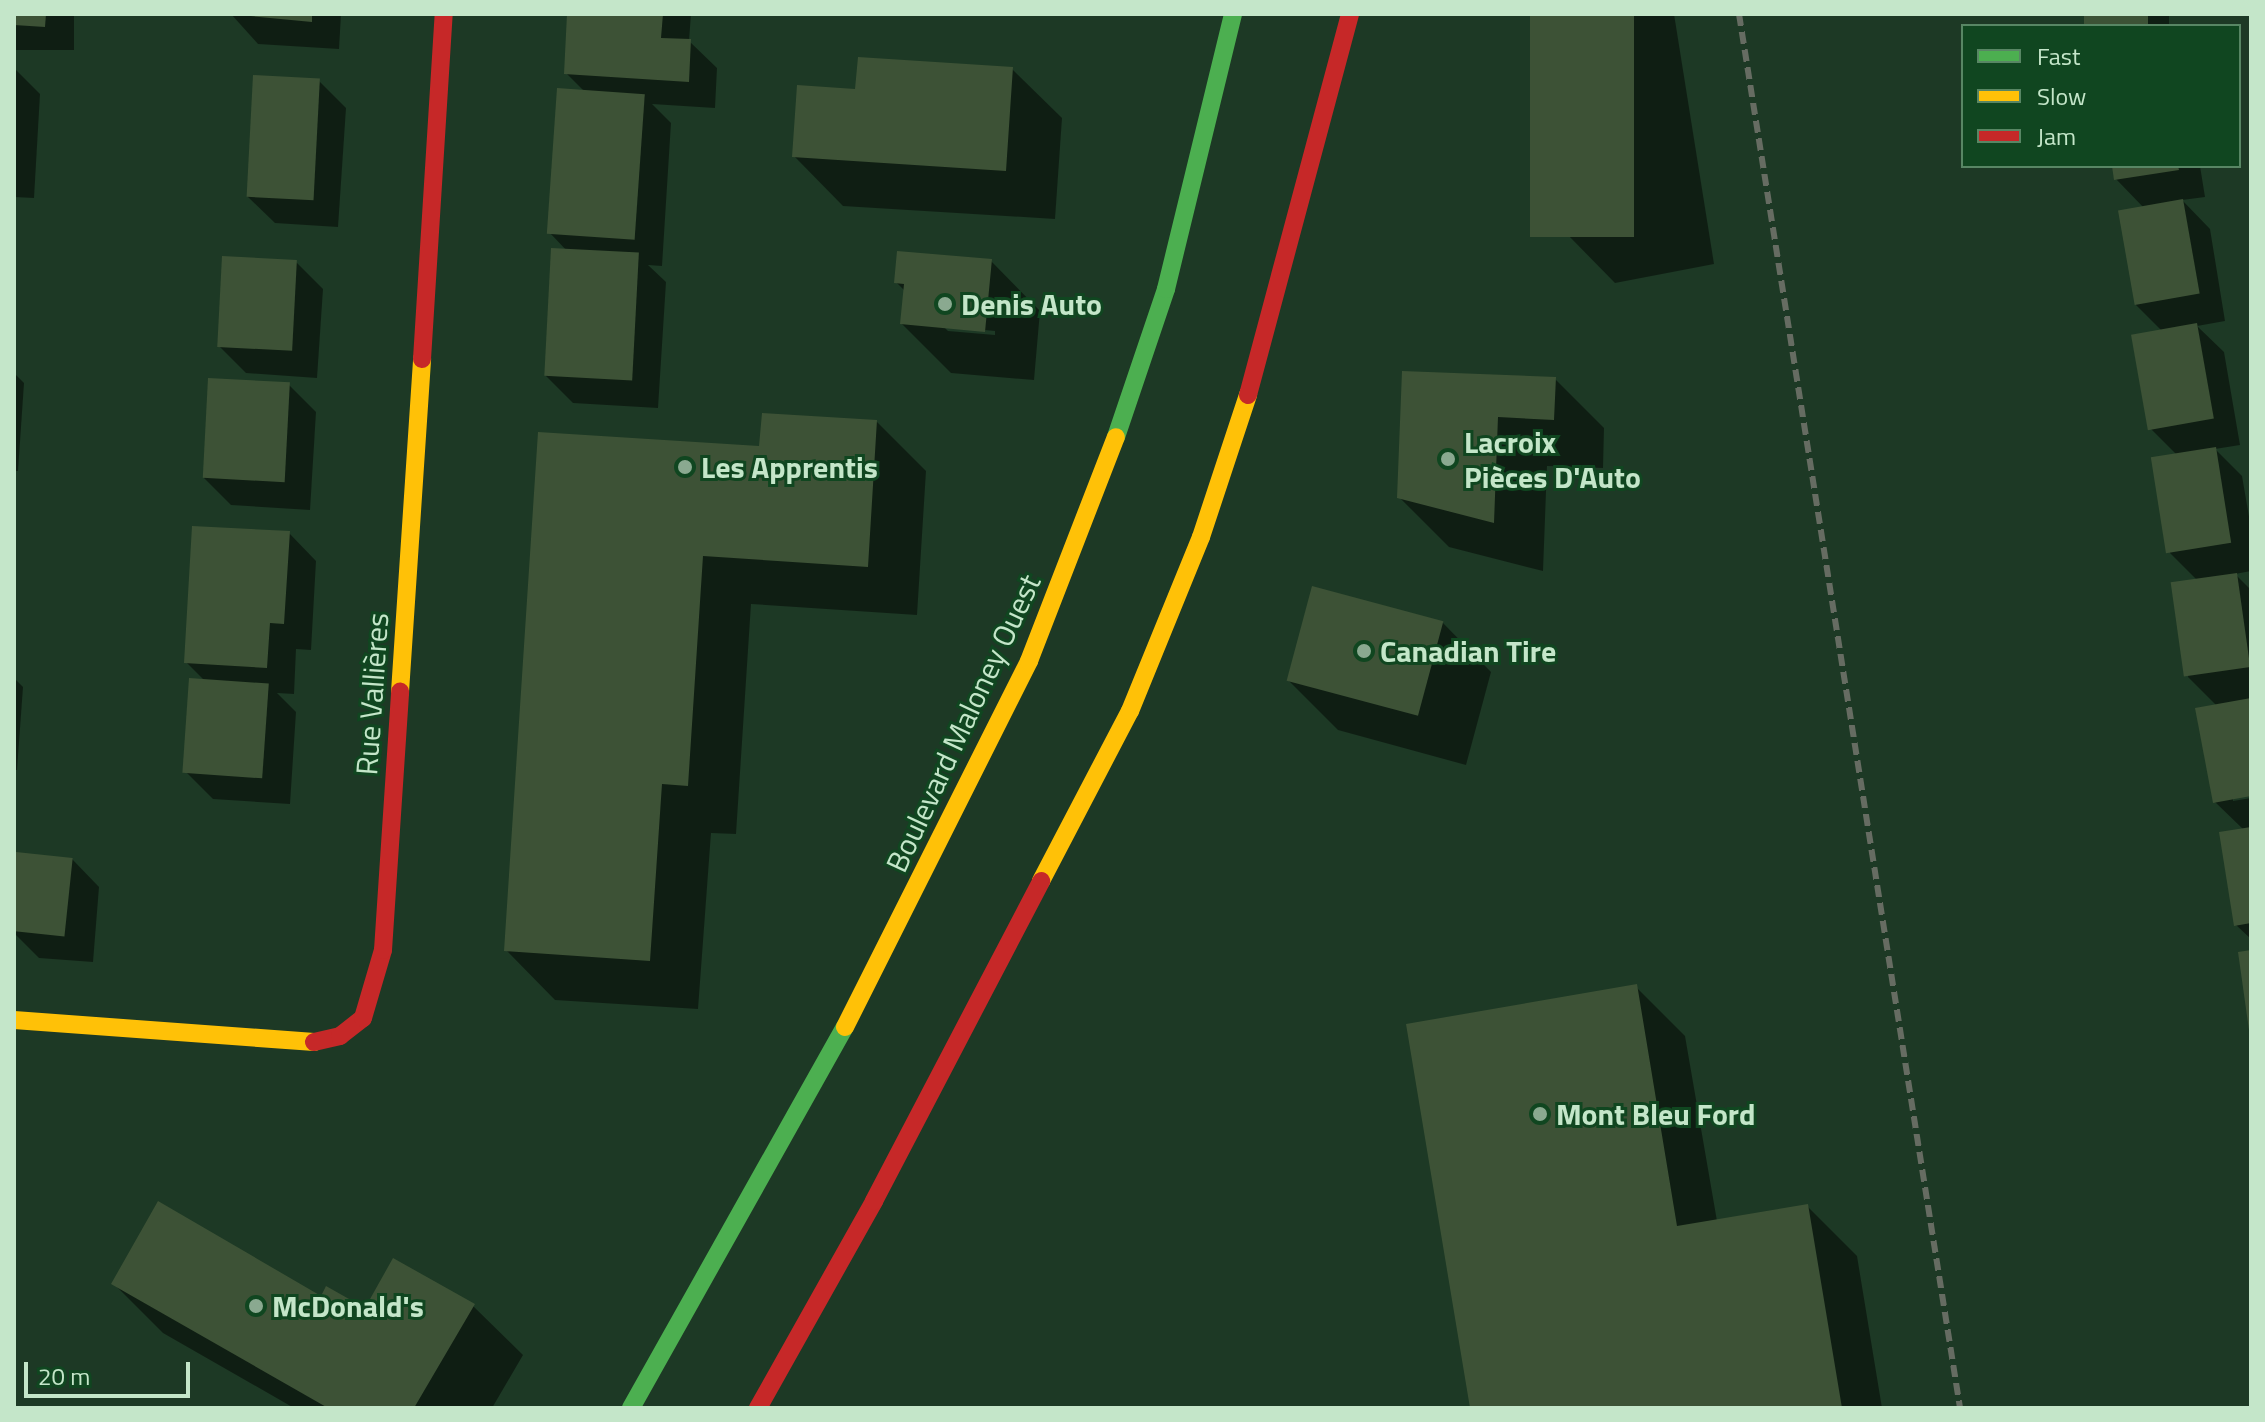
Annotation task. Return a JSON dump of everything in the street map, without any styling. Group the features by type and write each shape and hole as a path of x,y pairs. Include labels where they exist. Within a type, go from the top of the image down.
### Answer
{"main road":[{"name":"Rue Vallières","path":"14,1020 310,1043 340,1036 363,1018 383,950 444,14"},
{"name":"Boulevard Maloney Ouest","path":"631,1408 850,1018 1029,661 1116,437 1166,289 1233,14"},
{"path":"758,1408 874,1201 1130,711 1201,537 1266,341 1350,14"}],"building":[{"path":"14,14 46,14 45,27 14,25"},
{"path":"229,14 312,14 312,22"},
{"path":"567,14 663,14 661,38 691,39 689,82 564,74"},
{"path":"1530,14 1634,14 1634,237 1530,237"},
{"path":"2084,14 2148,14 2148,24 2084,24"},
{"path":"858,57 1013,67 1006,171 792,157 797,85 855,89"},
{"path":"253,75 320,79 314,200 247,197"},
{"path":"557,88 645,94 635,240 547,234"},
{"path":"2112,168 2179,170 2114,180"},
{"path":"2183,199 2200,294 2135,305 2118,210"},
{"path":"551,248 639,253 632,380 544,376"},
{"name":"Denis Auto","path":"897,251 992,259 985,332 900,324 904,284 894,283"},
{"path":"222,256 297,260 292,351 217,347"},
{"path":"2197,323 2214,419 2148,430 2131,335"},
{"name":"Lacroix Pièces D'Auto","path":"1402,371 1556,377 1554,420 1498,417 1494,523 1397,498"},
{"path":"208,378 290,382 285,482 203,478"},
{"path":"762,413 877,420 868,567 703,556 688,786 662,784 650,961 504,951 538,432 759,446"},
{"path":"2216,447 2231,543 2166,553 2151,457"},
{"path":"192,526 290,531 284,624 270,623 267,668 184,663"},
{"path":"2237,573 2250,667 2184,676 2171,582"},
{"name":"Canadian Tire","path":"1312,586 1443,621 1418,716 1287,681"},
{"path":"189,678 269,684 262,778 182,773"},
{"path":"2251,698 2251,796 2213,803 2195,708"},
{"path":"2251,827 2251,923 2234,926 2219,832"},
{"path":"16,852 73,858 64,937 14,931"},
{"path":"2251,950 2251,1030 2249,1030 2238,952"},
{"name":"Mont Bleu Ford","path":"1637,984 1677,1226 1808,1204 1842,1408 1470,1408 1406,1024"},
{"name":"McDonald's","path":"158,1201 321,1296 326,1286 365,1308 393,1258 475,1304 414,1408 328,1408 111,1284"}],"railway":[{"path":"1739,14 1960,1408"}],"traffic: fast":[{"path":"1116,437 1166,289 1233,14"},
{"path":"631,1408 845,1027"}],"traffic: slow":[{"path":"400,692 422,359"},
{"path":"1041,881 1130,711 1201,537 1248,395"},
{"path":"845,1027 1029,661 1116,437"},
{"path":"14,1020 314,1042"}],"traffic: jam":[{"path":"422,359 444,14"},
{"path":"1248,395 1350,14"},
{"path":"314,1042 340,1036 363,1018 383,950 400,692"},
{"path":"758,1408 874,1201 1041,881"}],"place":[{"name":"Denis Auto","path":"945,304"},
{"name":"Lacroix Pièces D'Auto","path":"1448,459"},
{"name":"Les Apprentis","path":"685,467"},
{"name":"Canadian Tire","path":"1364,651"},
{"name":"Mont Bleu Ford","path":"1540,1114"},
{"name":"McDonald's","path":"256,1306"}]}
